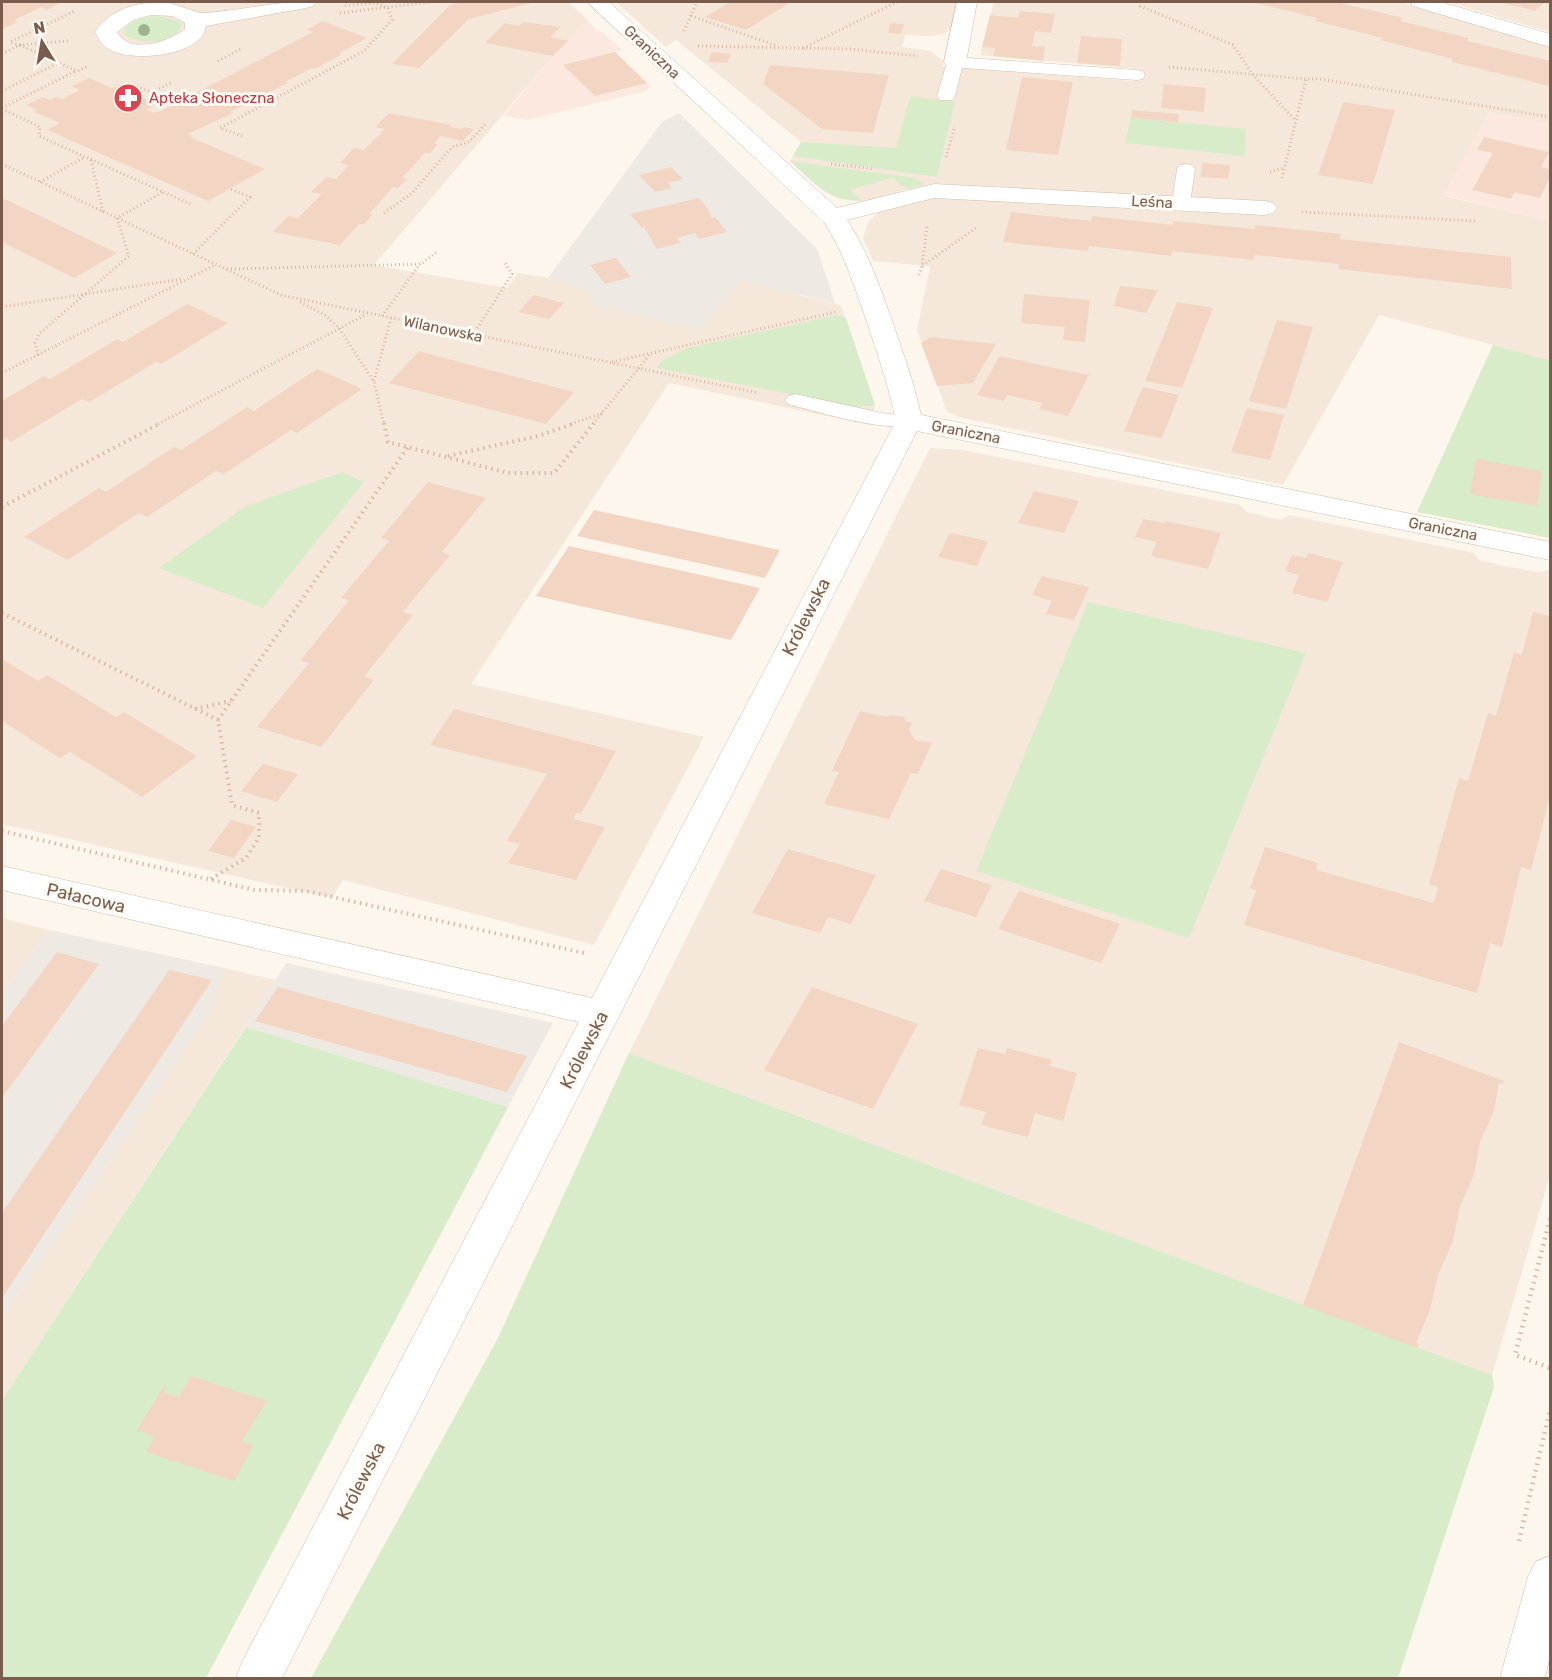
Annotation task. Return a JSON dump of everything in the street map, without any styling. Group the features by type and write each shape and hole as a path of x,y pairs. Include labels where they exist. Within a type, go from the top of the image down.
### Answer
{"street":[{"path":"196,21 306,2"},
{"name":"Graniczna","path":"597,2 832,217 842,230 860,268 902,385 909,421 1551,551"},
{"path":"954,62 967,2"},
{"path":"1420,2 1551,40"},
{"path":"139,6 178,10 188,14 196,21 195,30 187,39 155,49 126,48 107,39 106,32 110,24 139,6"},
{"name":"Leśna","path":"832,217 934,191 1270,208"},
{"name":"Królewska","path":"258,1678 909,421"},
{"name":"Pałacowa","path":"2,878 602,1014"},
{"path":"1522,1678 1551,1577"}],"lane":[{"path":"945,96 954,62 1134,75"},
{"path":"1181,203 1186,169"},
{"path":"795,400 882,419 909,421"}],"path":[{"path":"391,5 430,2"},
{"path":"681,38 697,2"},
{"path":"802,48 897,2"},
{"path":"1141,2 1140,6 1233,45 1253,75 1295,121"},
{"path":"242,136 220,128 364,51 392,20 387,8 375,3 342,6"},
{"path":"2,54 20,45 10,42 76,11"},
{"path":"691,16 782,47"},
{"path":"34,44 68,41"},
{"path":"690,46 722,45 872,51 941,58 954,62"},
{"path":"721,50 722,45"},
{"path":"2,91 59,63"},
{"path":"1134,75 1133,64 1320,79 1551,117"},
{"path":"2,109 77,70"},
{"path":"1306,79 1270,208 1476,221"},
{"path":"2,109 40,127 39,135 190,204"},
{"path":"384,213 412,192 452,147 469,142 486,123"},
{"path":"40,182 86,157"},
{"path":"91,160 103,212"},
{"name":"Wilanowska","path":"2,164 281,296 795,400"},
{"path":"193,254 250,197 230,189"},
{"path":"38,355 35,343 39,334 129,256 117,218 163,192"},
{"path":"382,316 421,264 438,251"},
{"path":"472,335 512,274 505,263"},
{"path":"225,269 421,264"},
{"path":"2,374 215,265"},
{"path":"920,275 922,266"},
{"path":"2,307 187,278"},
{"path":"295,299 325,315 339,328 374,382 388,442 508,473 554,473 651,353"},
{"path":"609,362 840,311"},
{"path":"2,507 369,313"},
{"path":"374,382 391,318"},
{"path":"446,457 538,436 603,413"},
{"path":"210,879 246,858 259,838 259,813 232,805 218,720 408,447"},
{"path":"2,614 218,720"},
{"path":"195,709 231,701"},
{"path":"2,831 255,890 306,891 585,953"},
{"path":"1551,1219 1515,1355 1551,1368"}],"shaded area":[{"path":"2,2 568,2 588,20 553,56 374,265 508,288 518,273 548,278 591,291 741,281 841,305 875,405 870,425 669,383 471,684 704,737 594,945 343,880 332,898 2,824"},
{"path":"616,2 957,2 953,28 943,34 930,36 905,35 902,47 931,51 943,61 943,67 1135,81 1139,69 980,55 994,2 1400,2 1550,46 1550,124 1489,112 1444,196 1550,221 1550,360 1379,315 1283,485 962,418 947,412 917,330 930,266 873,261 863,238 868,222 879,212 917,200 907,189 875,200 862,201 839,199 825,192 790,161 801,142 676,40 666,47"},
{"path":"1448,2 1550,2 1550,32"},
{"path":"588,20 597,31 602,32 622,50 615,52 651,87 645,91 528,120 503,116 553,56"},
{"path":"1489,112 1550,124 1550,221 1443,195"},
{"path":"679,113 817,249 835,303 741,281 699,330 592,304 591,291 548,278 662,122"},
{"path":"930,448 963,450 1240,505 1247,512 1281,520 1289,515 1474,553 1479,560 1500,565 1536,572 1550,570 1550,1175 1492,1375 629,1053"},
{"path":"2,918 49,930 2,993"},
{"path":"49,930 224,968 208,1015 2,1319 2,993"},
{"path":"286,963 553,1023 508,1107 246,1027"},
{"path":"224,968 276,980 2,1400 2,1319 208,1015"}],"green space":[{"path":"158,16 179,21 181,25 178,32 165,40 156,41 139,40 125,35 124,30 135,21"},
{"path":"910,96 955,102 937,177 793,156 801,142 896,148"},
{"path":"1131,118 1246,129 1245,156 1125,143"},
{"path":"790,161 915,178 924,184 907,189 892,178 850,190 862,201 850,200 822,189"},
{"path":"837,315 846,318 875,405 856,407 657,368 660,362 687,348"},
{"path":"1493,345 1550,360 1550,538 1417,512"},
{"path":"342,472 364,482 263,608 159,568 246,506"},
{"path":"1088,602 1306,653 1189,938 976,871"},
{"path":"246,1027 508,1107 206,1678 2,1678 2,1400"},
{"path":"629,1053 1492,1375 1494,1387 1398,1678 311,1678 497,1340"}],"building":[{"path":"2,2 59,4 47,10 42,7 14,20 18,22 2,29"},
{"path":"463,2 535,2 469,19 419,68 392,64 450,5"},
{"path":"730,2 784,2 788,4 746,30 705,17"},
{"path":"1251,2 1336,2 1403,18 1401,21 1469,38 1467,41 1550,61 1550,86 1452,62 1453,59 1380,40 1383,38 1315,21 1317,18"},
{"path":"1499,2 1545,2 1535,11"},
{"path":"1020,11 1055,14 1051,33 1035,31 1032,46 1045,47 1043,61 993,56 995,48 982,47 990,15 1018,18"},
{"path":"323,21 367,38 315,69 312,68 285,82 288,83 230,112 233,113 188,134 193,136 190,137 265,169 208,201 47,130 60,123 34,112 37,110 26,105 43,97 50,100 56,97 62,99 80,90 71,86 89,78 112,88 119,85 129,89 126,91 157,104 146,110 154,113 313,32 306,30"},
{"path":"523,22 561,27 550,37 568,41 553,56 485,43 505,23 519,26"},
{"path":"890,23 904,24 901,34 888,33"},
{"path":"1081,36 1122,39 1120,66 1077,63"},
{"path":"615,52 647,83 595,96 563,65"},
{"path":"712,52 731,54 727,63 708,62"},
{"path":"770,65 889,75 873,133 822,129 763,84"},
{"path":"1022,77 1073,82 1058,155 1006,150"},
{"path":"1164,84 1206,88 1204,112 1161,108"},
{"path":"1343,102 1395,110 1373,184 1318,175"},
{"path":"1132,110 1179,114 1178,122 1131,118"},
{"path":"389,113 452,125 449,127 474,129 463,141 440,136 434,144 438,144 430,153 425,153 402,178 407,179 398,188 393,187 369,214 373,214 364,224 359,224 340,245 273,232 288,216 298,218 322,194 311,192 326,177 336,179 349,165 340,163 354,148 364,150 385,129 375,127"},
{"path":"1484,137 1549,152 1541,167 1550,169 1550,178 1540,198 1514,192 1511,199 1472,190 1493,153 1477,150"},
{"path":"1202,163 1230,165 1228,179 1201,177"},
{"path":"671,167 683,179 668,183 672,188 655,192 639,175"},
{"path":"2,198 117,253 74,278 2,242"},
{"path":"699,198 712,218 715,217 727,232 699,239 695,233 677,238 681,243 657,249 644,227 642,228 630,214"},
{"path":"1011,212 1091,221 1092,216 1173,225 1173,221 1255,229 1255,225 1341,234 1340,239 1511,257 1512,289 1339,269 1339,264 1255,255 1254,260 1172,251 1171,256 1089,246 1088,251 1003,242"},
{"path":"616,258 631,277 605,284 590,265"},
{"path":"1120,286 1158,290 1146,313 1114,306"},
{"path":"1024,294 1090,300 1085,342 1063,340 1065,327 1021,323"},
{"path":"534,295 564,303 549,319 518,312"},
{"path":"1177,302 1213,308 1182,388 1145,381"},
{"path":"187,304 228,323 161,364 156,362 89,402 82,399 11,442 6,438 2,441 2,401 44,376 50,379 117,339 123,342"},
{"path":"1277,320 1313,327 1286,409 1249,401"},
{"path":"931,337 996,344 973,383 937,386 921,343"},
{"path":"419,351 574,392 546,424 389,383"},
{"path":"1000,356 1089,375 1068,416 1039,409 1043,403 1007,395 1004,401 977,395"},
{"path":"317,369 362,389 297,433 291,430 224,474 216,471 147,517 139,513 68,560 24,537 99,488 106,492 174,447 181,450 247,407 254,411"},
{"path":"1143,387 1179,395 1162,438 1124,431"},
{"path":"1247,408 1284,415 1270,460 1231,452"},
{"path":"1476,459 1542,471 1537,506 1470,494"},
{"path":"428,482 486,498 442,552 450,555 403,612 413,615 364,677 374,680 321,747 257,727 309,663 300,661 349,600 341,598 389,541 381,538"},
{"path":"1034,491 1079,501 1064,533 1018,523"},
{"path":"594,510 780,550 765,578 577,536"},
{"path":"1143,519 1165,523 1166,521 1221,533 1208,569 1151,556 1157,542 1135,537"},
{"path":"950,533 988,541 977,566 938,557"},
{"path":"569,546 760,588 731,640 536,596"},
{"path":"1309,553 1343,562 1327,602 1292,593 1299,575 1285,571 1292,555 1306,558"},
{"path":"1042,576 1089,587 1074,620 1046,614 1052,601 1032,595"},
{"path":"1533,612 1550,616 1550,796 1531,870 1521,867 1502,947 1490,943 1477,993 1244,925 1256,890 1250,888 1265,847 1318,863 1316,870 1434,903 1438,887 1429,884 1459,778 1468,781 1488,713 1496,716 1514,652 1522,655"},
{"path":"2,659 38,681 47,675 116,717 124,712 197,756 142,797 70,752 60,758 2,721"},
{"path":"454,709 616,751 581,814 576,813 573,819 605,827 576,880 508,863 520,844 507,841 547,774 430,745"},
{"path":"860,711 886,717 890,715 904,717 905,721 912,723 909,730 915,740 932,743 918,774 911,773 889,819 824,804 839,772 832,771"},
{"path":"263,764 298,774 277,802 241,791"},
{"path":"231,820 256,827 234,858 208,851"},
{"path":"788,849 876,875 851,924 828,917 820,933 752,913"},
{"path":"941,869 992,885 976,917 924,901"},
{"path":"1019,891 1120,924 1101,963 998,929"},
{"path":"57,952 99,964 2,1098 2,1026"},
{"path":"169,970 212,980 2,1298 2,1213"},
{"path":"278,987 527,1056 507,1092 255,1021"},
{"path":"812,987 918,1024 873,1109 764,1070"},
{"path":"1399,1042 1504,1081 1503,1084 1499,1083 1494,1111 1480,1142 1474,1175 1460,1206 1453,1241 1438,1275 1430,1310 1416,1343 1419,1344 1418,1348 1303,1305"},
{"path":"978,1048 1005,1054 1007,1048 1052,1060 1050,1066 1077,1073 1063,1121 1035,1113 1028,1137 981,1125 986,1112 959,1105"},
{"path":"191,1376 267,1401 242,1441 253,1445 234,1481 146,1452 155,1437 137,1430 164,1386 167,1387 163,1392 179,1397"}],"place":[{"name":"Apteka Słoneczna","path":"128,98"}]}
